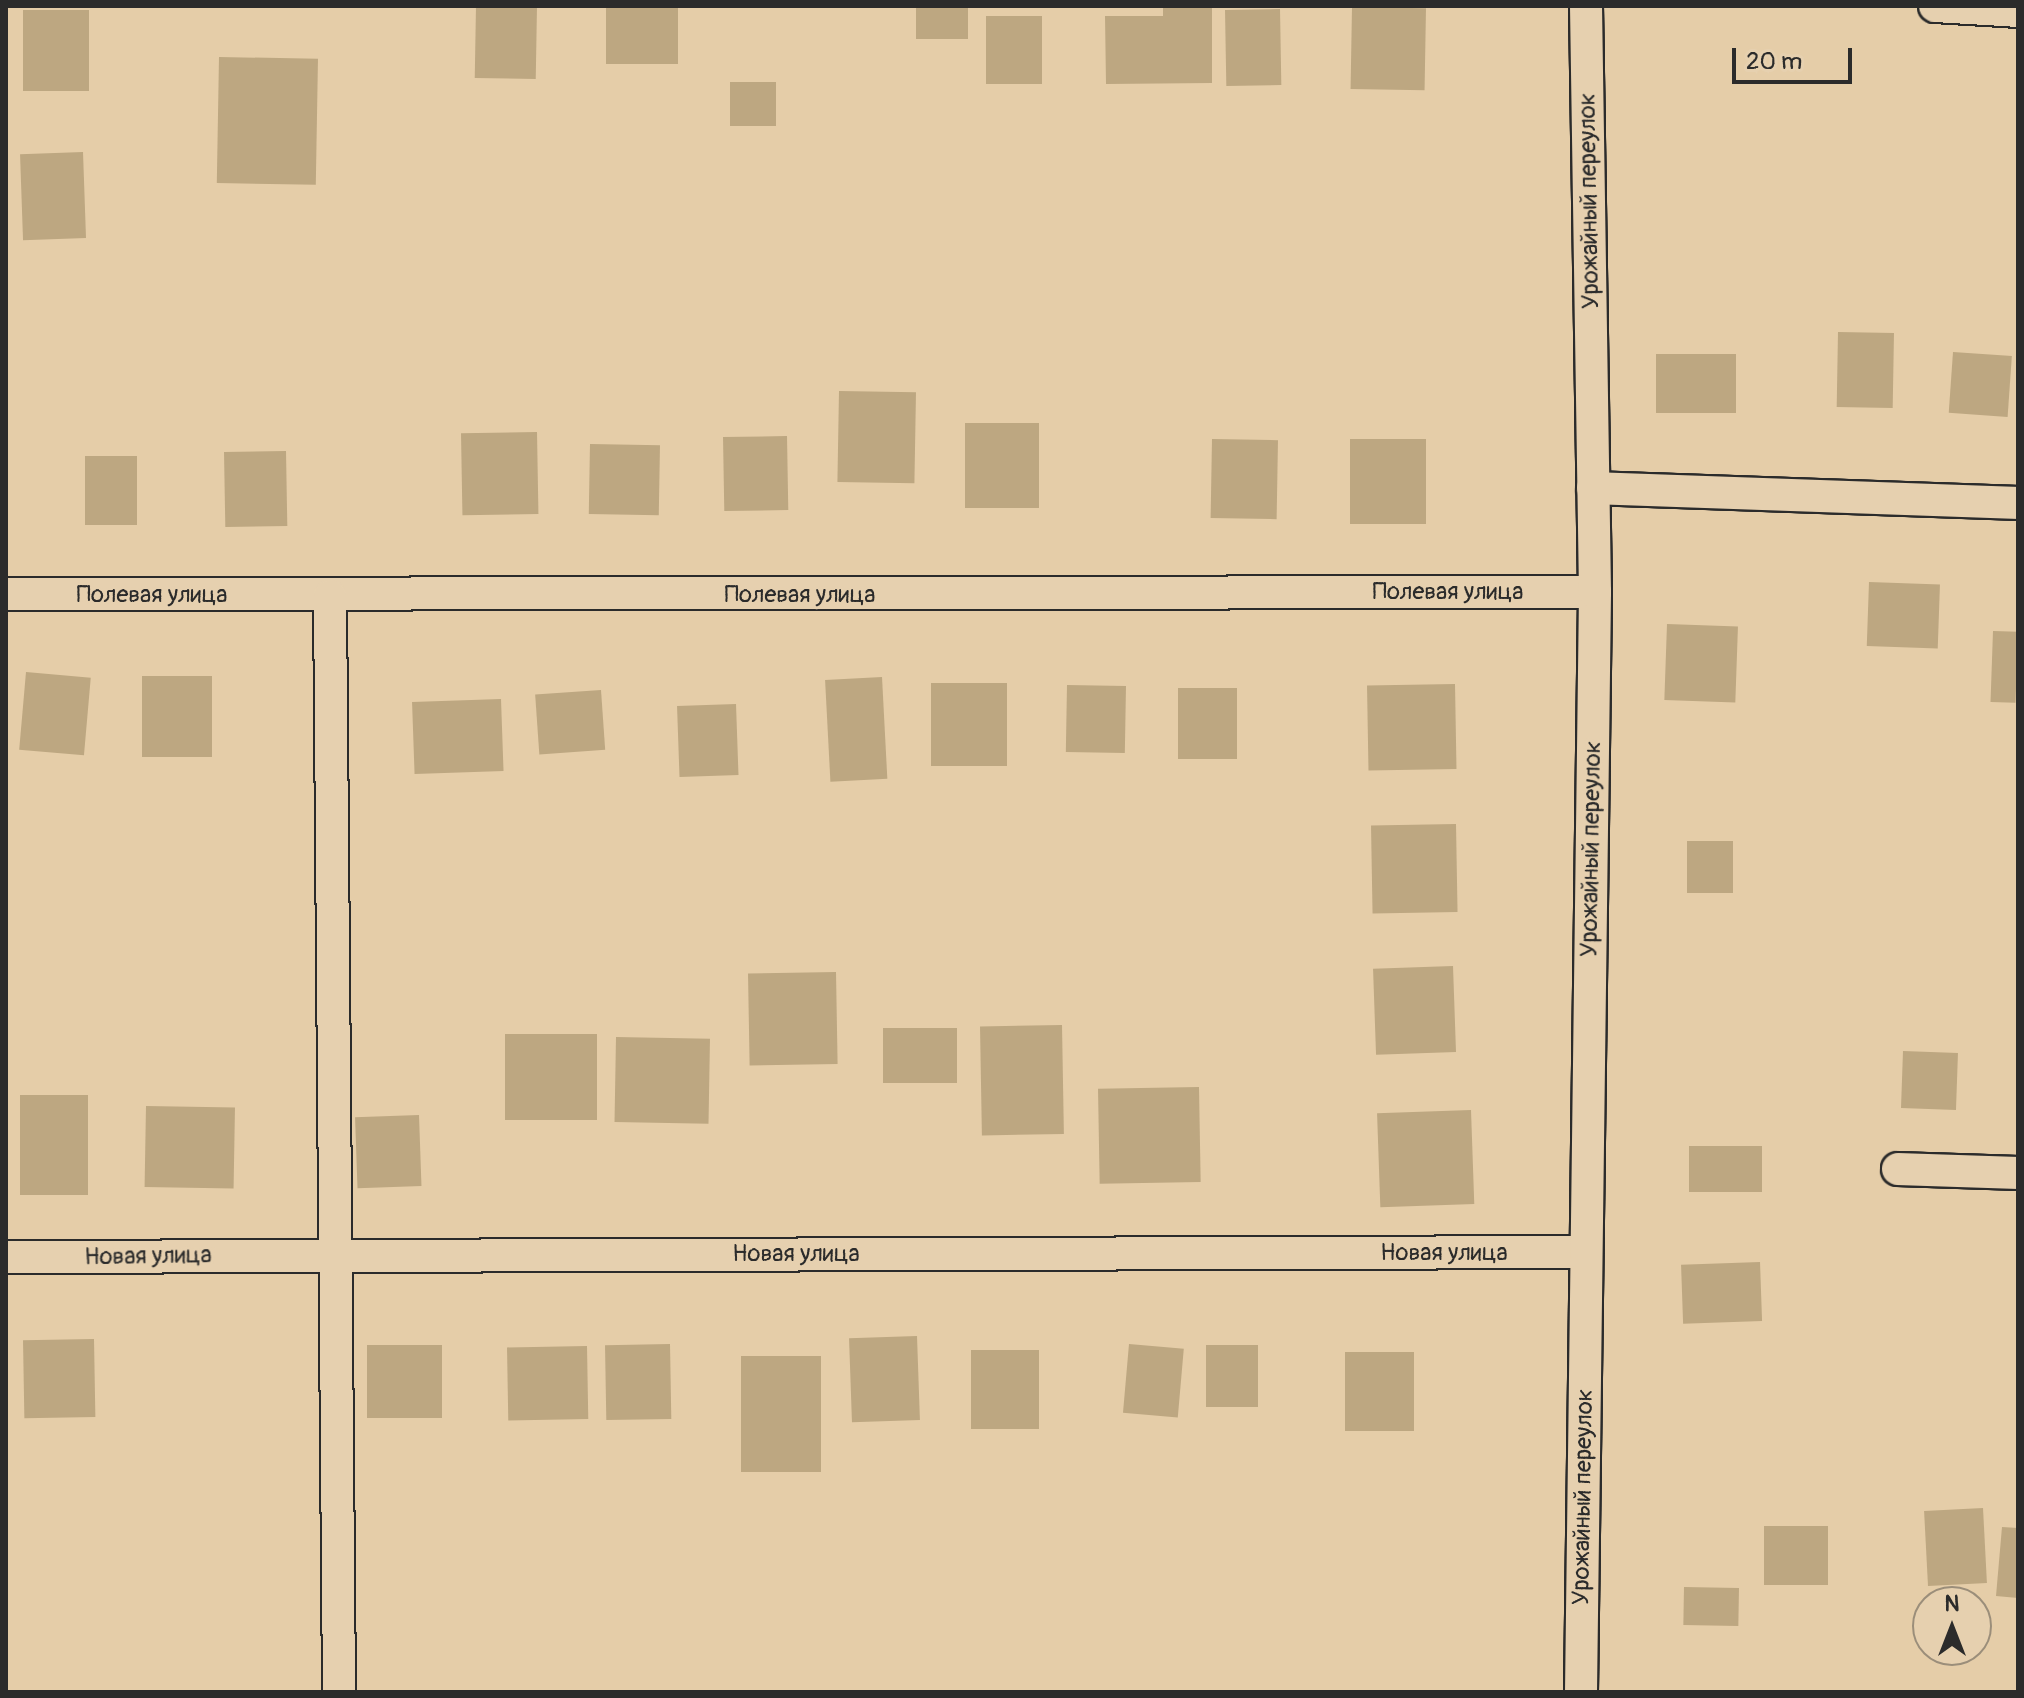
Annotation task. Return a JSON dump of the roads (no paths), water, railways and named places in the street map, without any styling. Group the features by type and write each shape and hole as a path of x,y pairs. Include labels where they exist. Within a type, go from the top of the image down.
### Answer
{"street":[{"name":"Урожайный переулок","path":"1581,1692 1595,592 1586,6"},
{"path":"1935,6 2018,11"},
{"path":"1593,488 2018,503"},
{"name":"Полевая улица","path":"6,594 330,596 1595,592"},
{"path":"330,596 339,1692"},
{"path":"1898,1169 2018,1173"},
{"name":"Новая улица","path":"6,1257 1585,1252"}]}
